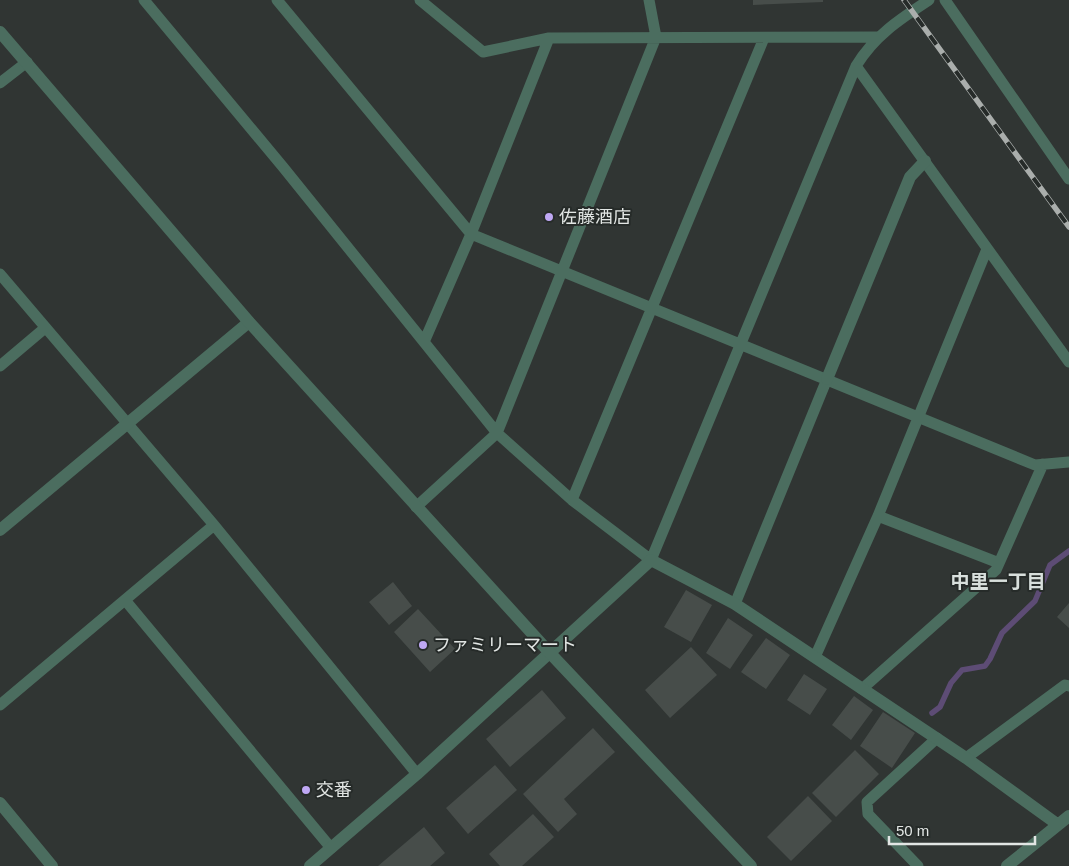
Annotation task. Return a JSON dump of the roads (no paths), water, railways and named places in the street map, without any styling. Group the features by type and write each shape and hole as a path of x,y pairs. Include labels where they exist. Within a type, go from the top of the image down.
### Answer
{"street":[{"path":"0,32 249,322 548,652 751,866"},
{"path":"827,380 910,177 925,161"},
{"path":"0,530 249,322"},
{"path":"310,866 417,774 548,652 651,560 735,604 937,738 1057,824"},
{"path":"0,803 52,866"},
{"path":"1008,866 1069,816"}],"lane":[{"path":"144,0 283,167 497,434 572,500 651,560 856,66 867,48 878,37 929,0"},
{"path":"277,0 471,234 740,342 918,418 1035,465 1069,462"},
{"path":"420,0 483,52 549,38 878,37"},
{"path":"416,506 497,434 656,37 649,0"},
{"path":"945,0 1069,179"},
{"path":"424,342 471,234 549,38"},
{"path":"572,500 764,38"},
{"path":"0,83 26,62"},
{"path":"856,66 1069,362"},
{"path":"815,657 878,516 987,248"},
{"path":"0,274 214,525 417,774"},
{"path":"0,366 45,328"},
{"path":"735,604 827,380"},
{"path":"862,689 996,570 1043,464"},
{"path":"878,516 999,563"},
{"path":"0,705 214,525"},
{"path":"125,600 332,848"},
{"path":"966,758 1065,685 1069,686"},
{"path":"918,866 868,814 867,802 937,738"}],"waterway":[{"path":"932,713 940,707 951,683 962,670 985,666 1002,633 1035,601 1050,565 1069,551"}],"railway":[{"path":"904,0 1069,227"}],"place":[{"name":"佐藤酒店","path":"549,217"},
{"name":"ファミリーマート","path":"423,645"},
{"name":"交番","path":"306,790"}],"district":[{"name":"中里一丁目","path":"998,581"}]}
